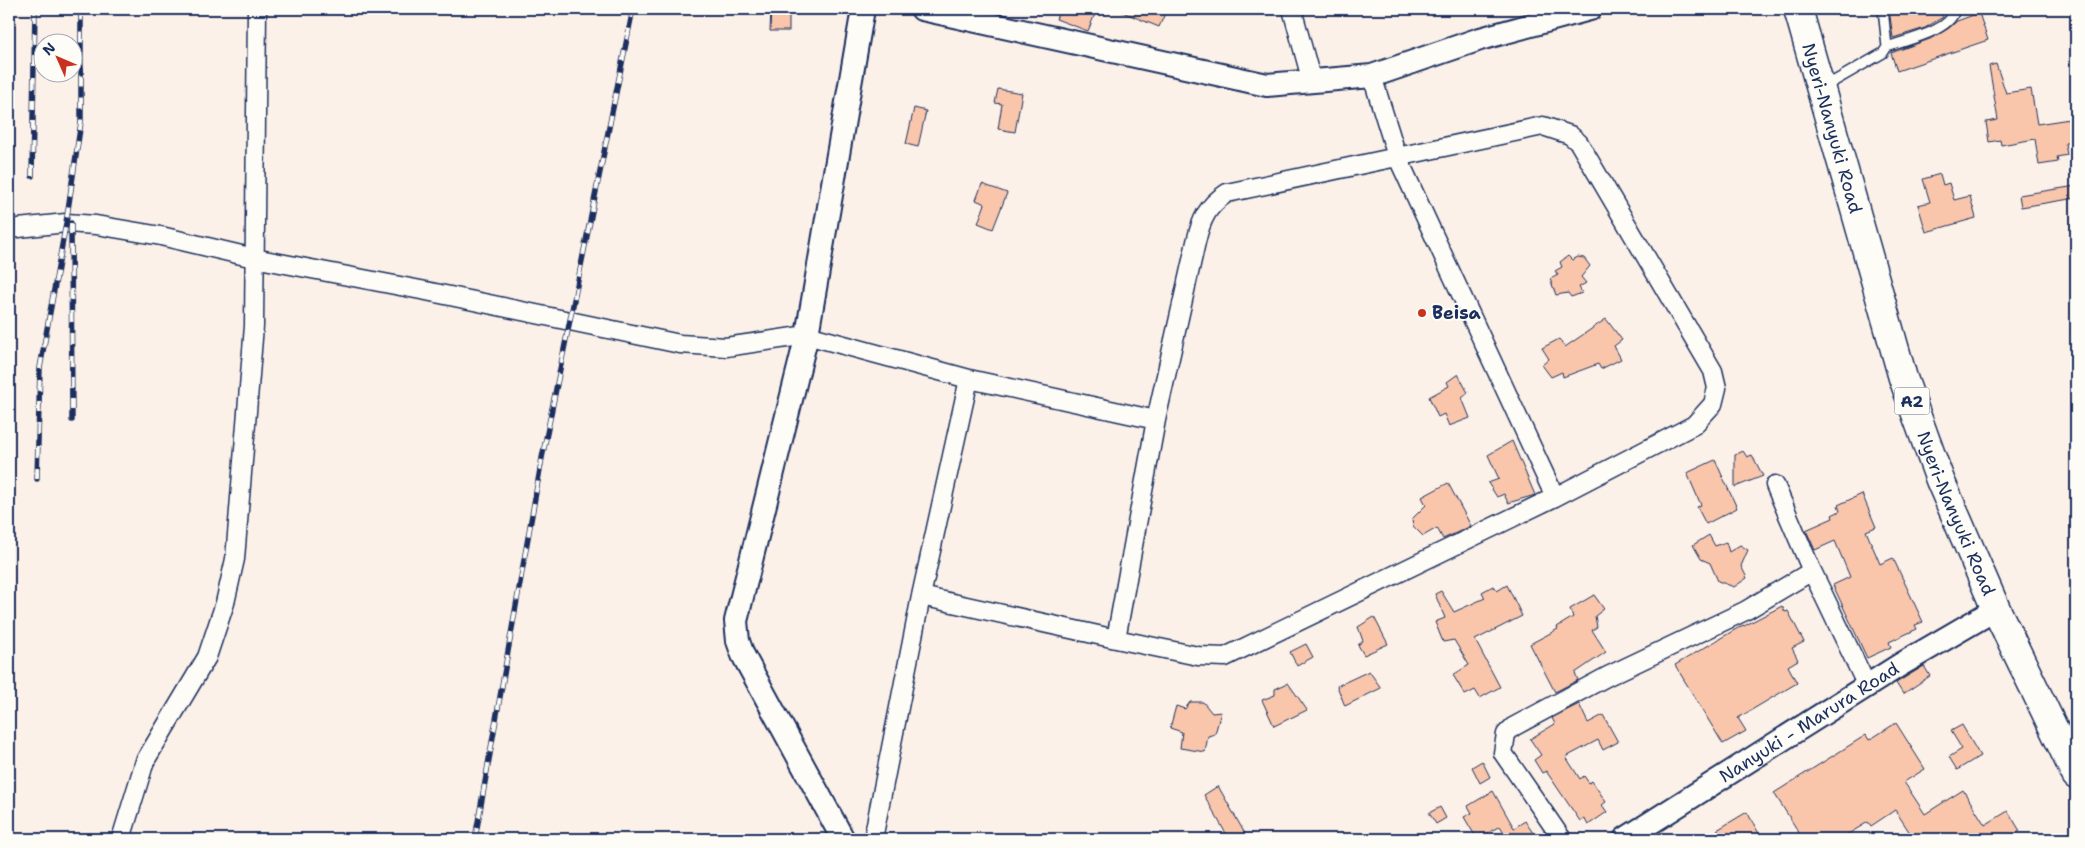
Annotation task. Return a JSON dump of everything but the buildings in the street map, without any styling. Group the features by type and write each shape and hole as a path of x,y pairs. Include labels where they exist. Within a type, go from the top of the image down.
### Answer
{"highway":[{"name":"Nyeri-Nanyuki Road","path":"1798,9 1903,378 1940,480 1996,609 2076,775"}],"street":[{"path":"121,839 145,761 207,657 225,603 233,568 254,326 257,9"},
{"path":"843,839 743,655 738,641 736,621 807,335 863,9"},
{"path":"922,9 1267,86 1372,76 1480,39 1589,9"},
{"path":"1292,9 1312,82"},
{"path":"1372,76 1396,156 1555,497"},
{"path":"921,596 1116,639 1198,656 1225,657 1555,497 1694,424 1713,404 1717,388 1713,371 1588,155 1579,143 1570,136 1543,126 1227,193 1214,201 1200,222 1156,420 1116,639"},
{"path":"9,229 49,224 96,225 161,236 254,258 426,291 680,344 726,347 807,335 969,379 1156,420"},
{"path":"873,839 921,596 969,379"},
{"path":"1775,485 1812,571 1867,686"},
{"path":"1562,839 1503,753 1506,734 1513,726 1608,676 1745,611 1812,571"},
{"name":"Nanyuki - Marura Road","path":"1625,839 1867,686 1996,609"}],"lane":[{"path":"1883,9 1887,47"},
{"path":"1822,89 1883,53 1887,47 1944,26 1954,17 1955,9"}],"railway":[{"path":"32,176 35,9"},
{"path":"37,479 40,368 66,223 81,122 81,9"},
{"path":"475,839 542,458 633,9"},
{"path":"71,223 72,420"}],"place":[{"name":"Beisa","path":"1422,313"}]}
